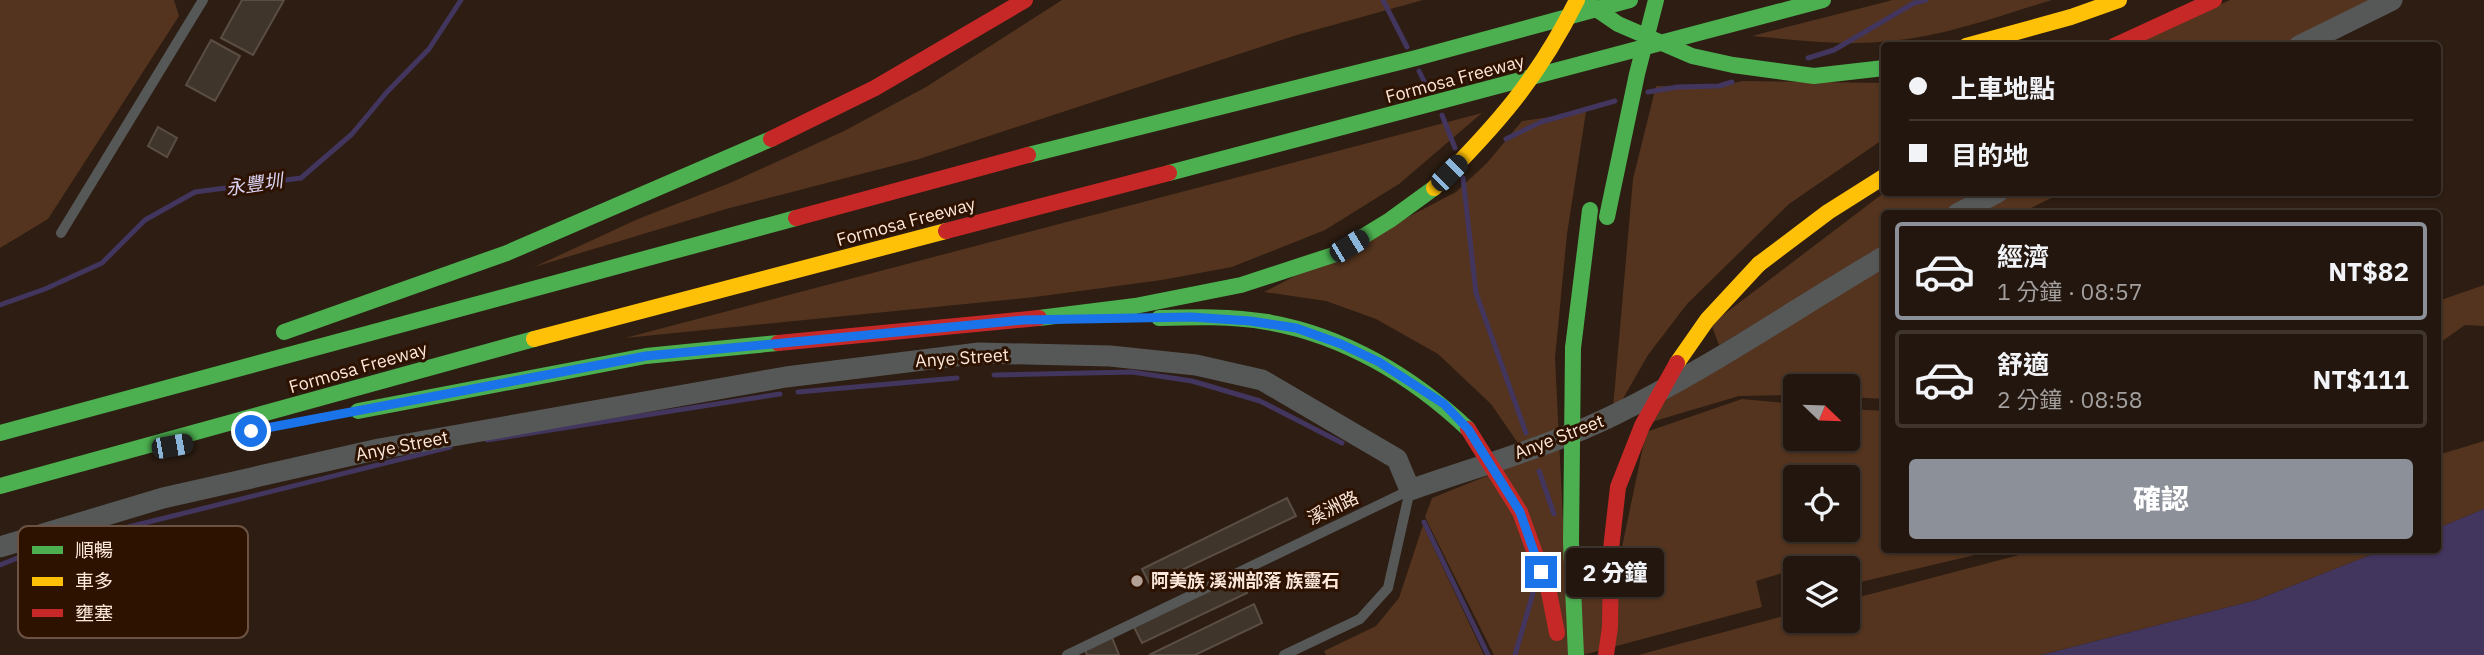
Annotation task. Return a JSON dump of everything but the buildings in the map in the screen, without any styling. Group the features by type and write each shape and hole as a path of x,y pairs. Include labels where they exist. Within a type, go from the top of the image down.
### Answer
{"highway":[{"path":"270,337 507,253 740,154 875,88 1025,0"},
{"path":"345,414 646,356 1024,320 1135,306 1253,282 1333,256 1434,188 1478,145 1513,103 1551,50 1577,0"},
{"path":"1583,0 1618,24 1692,56 1733,65 1814,76 1881,68"},
{"path":"1612,75 1630,0"},
{"name":"Formosa Freeway","path":"4,432 1005,161 1416,58 1630,0"},
{"path":"1606,223 1637,74 1656,0"},
{"name":"Formosa Freeway","path":"0,486 118,456 460,359 1414,110 1823,0"},
{"path":"1980,42 2071,17 2119,0"},
{"path":"2123,42 2214,0"},
{"path":"1606,655 1611,631 1609,582 1616,495 1625,465 1653,402 1688,344 1731,291 1759,264 1828,212 1881,179"},
{"path":"1576,655 1570,542 1573,348 1590,204"},
{"path":"1024,320 1191,317 1250,321 1296,328 1341,344 1379,362 1444,404 1468,429 1520,512 1549,592 1562,655"},
{"path":"4,432 205,361"},
{"path":"1590,441 1591,402"},
{"path":"118,456 278,426"},
{"path":"1594,614 1596,655"}],"street":[{"path":"2307,42 2392,0"},
{"path":"1964,210 1991,196"},
{"name":"Anye Street","path":"70,526 163,498 379,449 786,377 979,353 1110,356 1196,365 1262,380 1396,459 1410,490 1545,445 1614,415 1708,364 1881,258"},
{"name":"Anye Street","path":"0,547 18,542"}],"lane":[{"path":"61,233 203,0"},
{"path":"1284,655 1360,619 1388,588 1410,490"},
{"name":"溪洲路","path":"1068,655 1410,490"}],"shaded area":[{"path":"0,0 174,0 179,16 48,219 0,248"},
{"path":"1062,0 1423,0 1297,35 919,159 726,209 534,267 638,219 730,183 844,131 926,87"},
{"path":"1893,0 2052,0 1952,30 1891,41 1839,43 1752,36"},
{"path":"2230,0 2375,0 2287,42 2141,42"},
{"path":"1742,81 1881,83 1881,141 1789,204 1687,304 1648,355 1621,402 1611,431 1633,179 1656,86 1718,87"},
{"path":"1586,112 1567,234 1555,358 1565,560 1621,552 1646,432 1742,399 1783,403 1783,452 1860,452 1860,410 1881,411 1881,553 1983,553 1860,582 1860,556 1783,556 1783,573 1756,581 1762,607 1583,655 1494,655 1425,517 1432,498 1529,459 1491,404 1438,354 1376,319 1326,301 1264,292 1456,192 1487,163 1522,121"},
{"path":"1482,113 1399,184 1325,230 1232,267 1162,280 1035,297 625,338"},
{"path":"1881,195 1972,196 1946,210 1881,210 1881,249 1719,345 1711,324"},
{"path":"2007,196 2055,196 2027,210 1980,210"},
{"path":"1881,268 1881,399 1860,398 1860,374 1783,374 1783,395 1739,396 1648,423 1663,391"},
{"path":"2484,285 2484,326 2465,325 2441,342 2441,300"},
{"path":"2484,441 2484,509 2441,527 2441,454"},
{"path":"2484,509 2484,655 2041,655 2256,600 2375,553 2441,553 2441,527"},
{"path":"1423,525 1484,655 1326,655 1324,651 1376,626 1399,598"},
{"path":"2027,553 2375,553 2256,600 2041,655 1638,655 1783,616 1783,633 1860,633 1860,597"}],"waterway":[{"name":"永豐圳","path":"0,305 45,289 102,263 145,220 195,192 301,178 352,134 387,92 429,49 461,0"},
{"path":"1383,0 1407,47"},
{"path":"1808,58 1834,50 1914,3 1926,0"},
{"path":"1419,71 1429,91"},
{"path":"1648,92 1677,87 1719,86 1732,82"},
{"path":"1506,139 1541,122 1615,101"},
{"path":"1442,115 1455,148"},
{"path":"1463,178 1476,293 1526,433"},
{"path":"994,375 1132,372 1192,381 1260,401 1342,443"},
{"path":"798,392 957,378"},
{"path":"487,440 780,394"},
{"path":"132,526 450,447"},
{"path":"1539,471 1554,514"},
{"path":"1424,522 1488,655"},
{"path":"0,565 18,558"},
{"path":"1515,655 1533,593"}],"traffic: fast":[{"path":"1583,0 1618,24 1692,56 1733,65 1814,76 1881,68"},
{"path":"1028,155 1416,58 1630,0"},
{"path":"1607,217 1637,74 1656,0"},
{"path":"1169,173 1823,0"},
{"path":"284,332 507,253 771,139"},
{"path":"1039,318 1135,306 1241,285 1333,255 1390,220 1434,188"},
{"path":"1573,348 1590,210"},
{"path":"0,433 796,218"},
{"path":"1159,318 1213,317 1254,320 1323,337 1375,360 1400,375 1468,429"},
{"path":"0,486 534,339"},
{"path":"358,411 646,356 778,343"},
{"path":"1573,348 1571,542 1576,655"}],"traffic: slow":[{"path":"1434,188 1477,144 1531,78 1577,0"},
{"path":"1980,42 2071,17 2119,0"},
{"path":"1759,264 1828,212 1881,179"},
{"path":"534,339 946,231"},
{"path":"1677,363 1707,320 1759,264"}],"traffic: jam":[{"path":"771,139 875,88 1025,0"},
{"path":"2123,42 2214,0"},
{"path":"796,218 1028,155"},
{"path":"946,231 1169,173"},
{"path":"778,343 1039,318"},
{"path":"1606,655 1610,627 1611,549 1618,487 1642,426 1677,363"},
{"path":"1468,429 1520,512 1549,592 1557,633"}],"place":[{"name":"阿美族 溪洲部落 族靈石","path":"1137,581"}],"route":[{"path":"251,431 646,356 1024,320 1191,317 1250,321 1296,328 1341,344 1379,362 1444,404 1468,429 1520,512 1541,572"}]}
